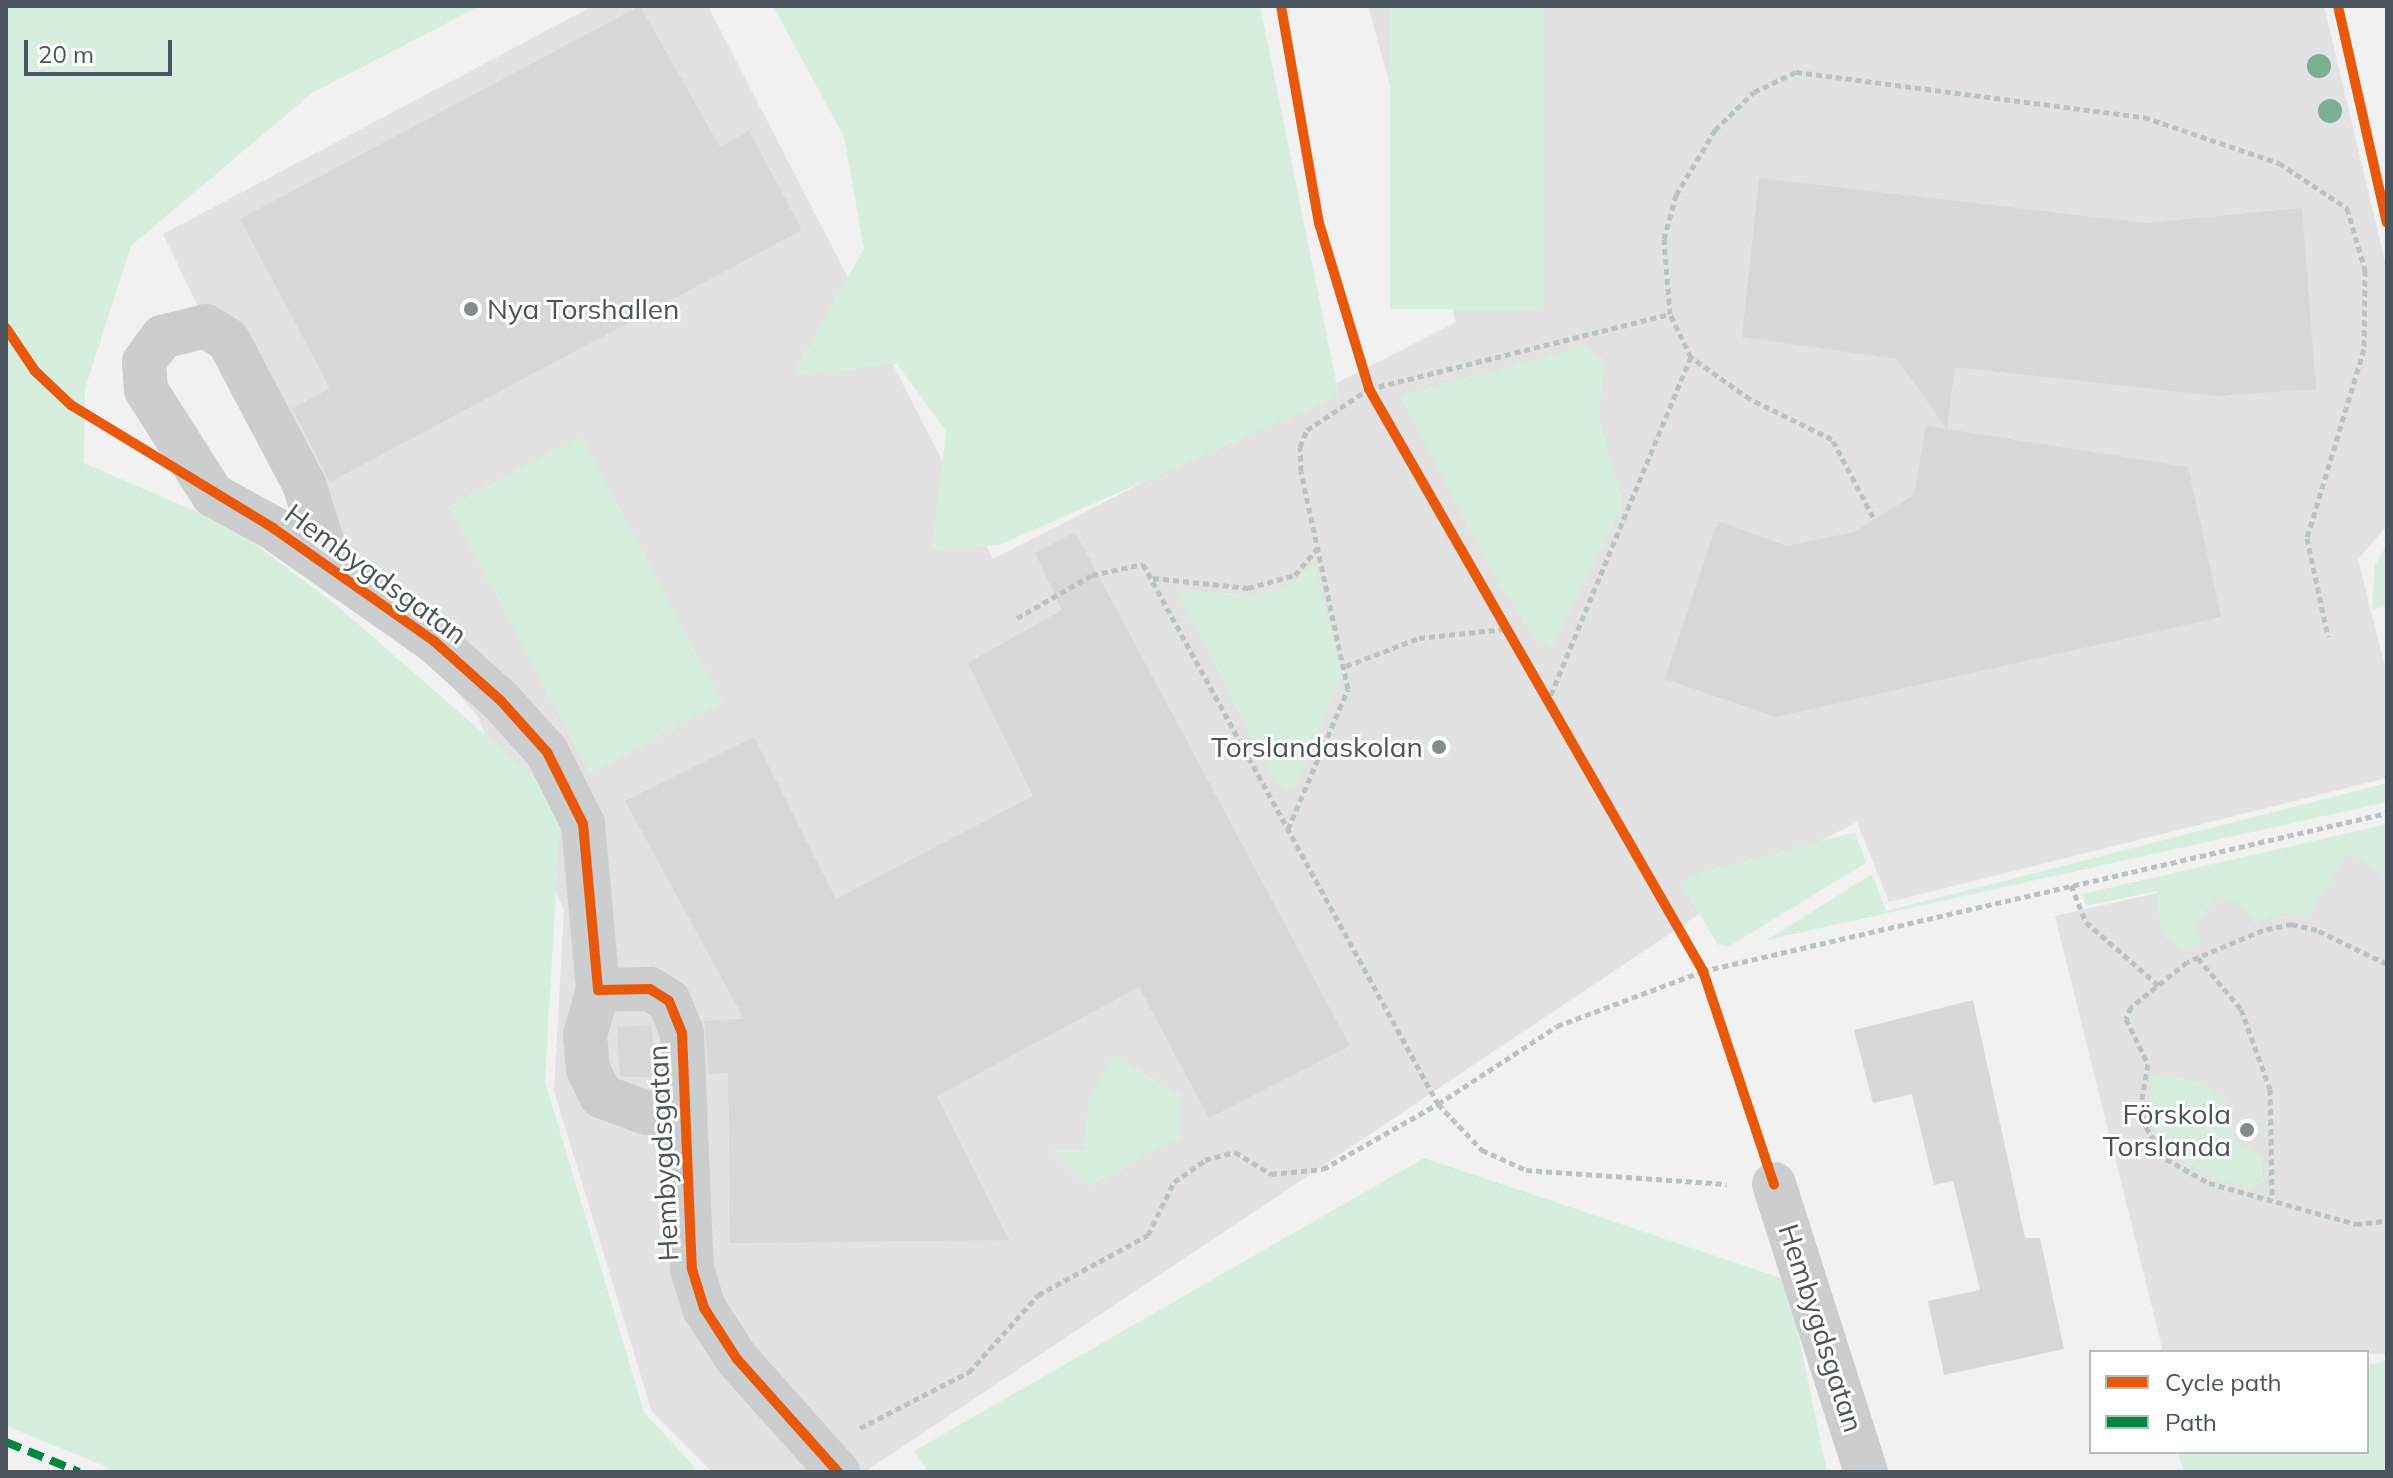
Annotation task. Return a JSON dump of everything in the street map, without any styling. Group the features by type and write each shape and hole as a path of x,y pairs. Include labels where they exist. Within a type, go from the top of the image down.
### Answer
{"street":[{"name":"Hembygdsgatan","path":"330,566 304,484 239,357 219,329 186,328 152,346 144,362 146,390 213,495 330,566 434,641 547,752 583,824 598,990 650,989 669,1001 682,1034 692,1269 704,1308 737,1359 831,1463"},
{"path":"598,990 585,1035 588,1069 601,1096 647,1113 685,1117"},
{"name":"Hembygdsgatan","path":"1774,1184 1866,1472"}],"path":[{"path":"1873,517 1832,439 1750,399 1691,357 1670,314 1664,239 1676,195 1715,130 1754,92 1796,72 2144,117 2279,163 2347,208 2365,270 2364,349 2307,538 2328,637"},
{"path":"1287,830 1330,743 1348,689 1346,666 1300,447 1323,416 1369,389 1670,314"},
{"path":"1547,704 1691,357"},
{"path":"1153,578 1248,588 1295,575 1319,546"},
{"path":"1017,618 1117,566 1143,564 1438,1104 1482,1150 1526,1170 1660,1183 1774,1184"},
{"path":"1346,666 1419,638 1505,629"},
{"path":"831,1463 919,1393 969,1372 1038,1295 1148,1235 1174,1182 1205,1160 1235,1152 1271,1174 1323,1169 1438,1104 1557,1026 1703,971 2387,813"},
{"path":"2071,885 2086,922 2159,986"},
{"path":"2387,964 2292,924 2198,958 2159,986 2126,1019 2145,1053 2141,1102 2156,1146 2209,1183 2272,1198 2356,1224 2387,1221"},
{"path":"2198,958 2241,1009 2270,1089 2272,1198"}],"shaded area":[{"name":"Torslandaskolan","path":"593,6 708,6 993,559 1456,322 1368,6 2324,6 2387,270 2387,526 2358,559 2387,675 2387,778 1889,902 1857,822 1771,866 865,1472 712,1472 652,1412 554,1091 564,910 477,716 281,478 163,234"},
{"name":"Förskola Torslanda","path":"2386,841 2387,1354 2369,1354 2369,1350 2163,1350 2055,916"}],"green space":[{"path":"6,6 480,6 312,93 131,246 85,389 84,463 232,527 335,604 561,801 545,1081 644,1412 699,1472 119,1472 6,1426"},
{"path":"773,6 1260,6 1339,396 999,545 932,549 946,431 897,364 792,376 864,249 844,137"},
{"path":"1390,6 1543,6 1543,309 1390,309"},
{"path":"1586,346 1604,361 1599,418 1623,504 1552,647 1538,643 1492,572 1400,395"},
{"path":"581,436 723,703 590,773 449,506"},
{"path":"2387,544 2387,606 2372,610 2375,565"},
{"path":"1313,563 1342,676 1294,791 1275,783 1176,589 1253,595 1292,585"},
{"path":"2387,783 2387,802 1767,940 1872,874 1886,911"},
{"path":"2387,824 2387,877 2348,853 2308,917 2287,912 2255,922 2239,903 2216,898 2195,926 2200,944 2183,950 2161,933 2157,891 2086,906 2082,894"},
{"path":"1855,832 1866,863 1728,947 1718,945 1682,884 1691,875"},
{"path":"1114,1055 1181,1095 1181,1137 1088,1187 1050,1150 1084,1151 1089,1098"},
{"path":"2152,1074 2200,1082 2224,1095 2236,1142 2262,1158 2264,1182 2249,1187 2220,1181 2168,1153 2148,1118"},
{"path":"1424,1158 1787,1280 1827,1472 928,1472 914,1451"},
{"path":"2387,1361 2387,1472 2185,1472 2178,1454 2369,1454 2369,1365"}],"building":[{"name":"Nya Torshallen","path":"640,6 720,147 749,131 802,230 330,482 292,409 330,388 240,219"},
{"path":"1759,178 2146,223 2302,208 2316,389 2217,396 1955,367 1947,429 1897,359 1742,337"},
{"path":"1926,425 2188,467 2221,617 1776,717 1665,679 1718,521 1787,546 1854,532 1914,495"},
{"path":"1075,532 1350,1046 1209,1118 1139,987 937,1096 1009,1240 730,1243 728,1073 709,1074 704,1021 744,1019 625,801 754,737 836,899 1033,796 968,663 1062,610 1035,553"},
{"path":"1973,1000 2025,1238 2040,1238 2064,1349 1944,1375 1928,1301 1980,1290 1953,1181 1934,1185 1912,1094 1873,1103 1854,1030"},
{"path":"651,1025 659,1078 620,1076 617,1027"}],"marked path":[{"path":"6,1442 79,1472"}],"cycle path":[{"path":"1281,6 1319,223 1369,389 1703,971 1774,1184"},
{"path":"2338,6 2387,223"},
{"path":"6,328 35,371 71,405 273,528 434,641 501,701 547,752 583,824 598,990 650,989 669,1001 682,1034 692,1269 704,1308 737,1359 838,1472"}],"place":[{"name":"Nya Torshallen","path":"471,309"},
{"name":"Torslandaskolan","path":"1439,747"},
{"name":"Förskola Torslanda","path":"2247,1130"}]}
